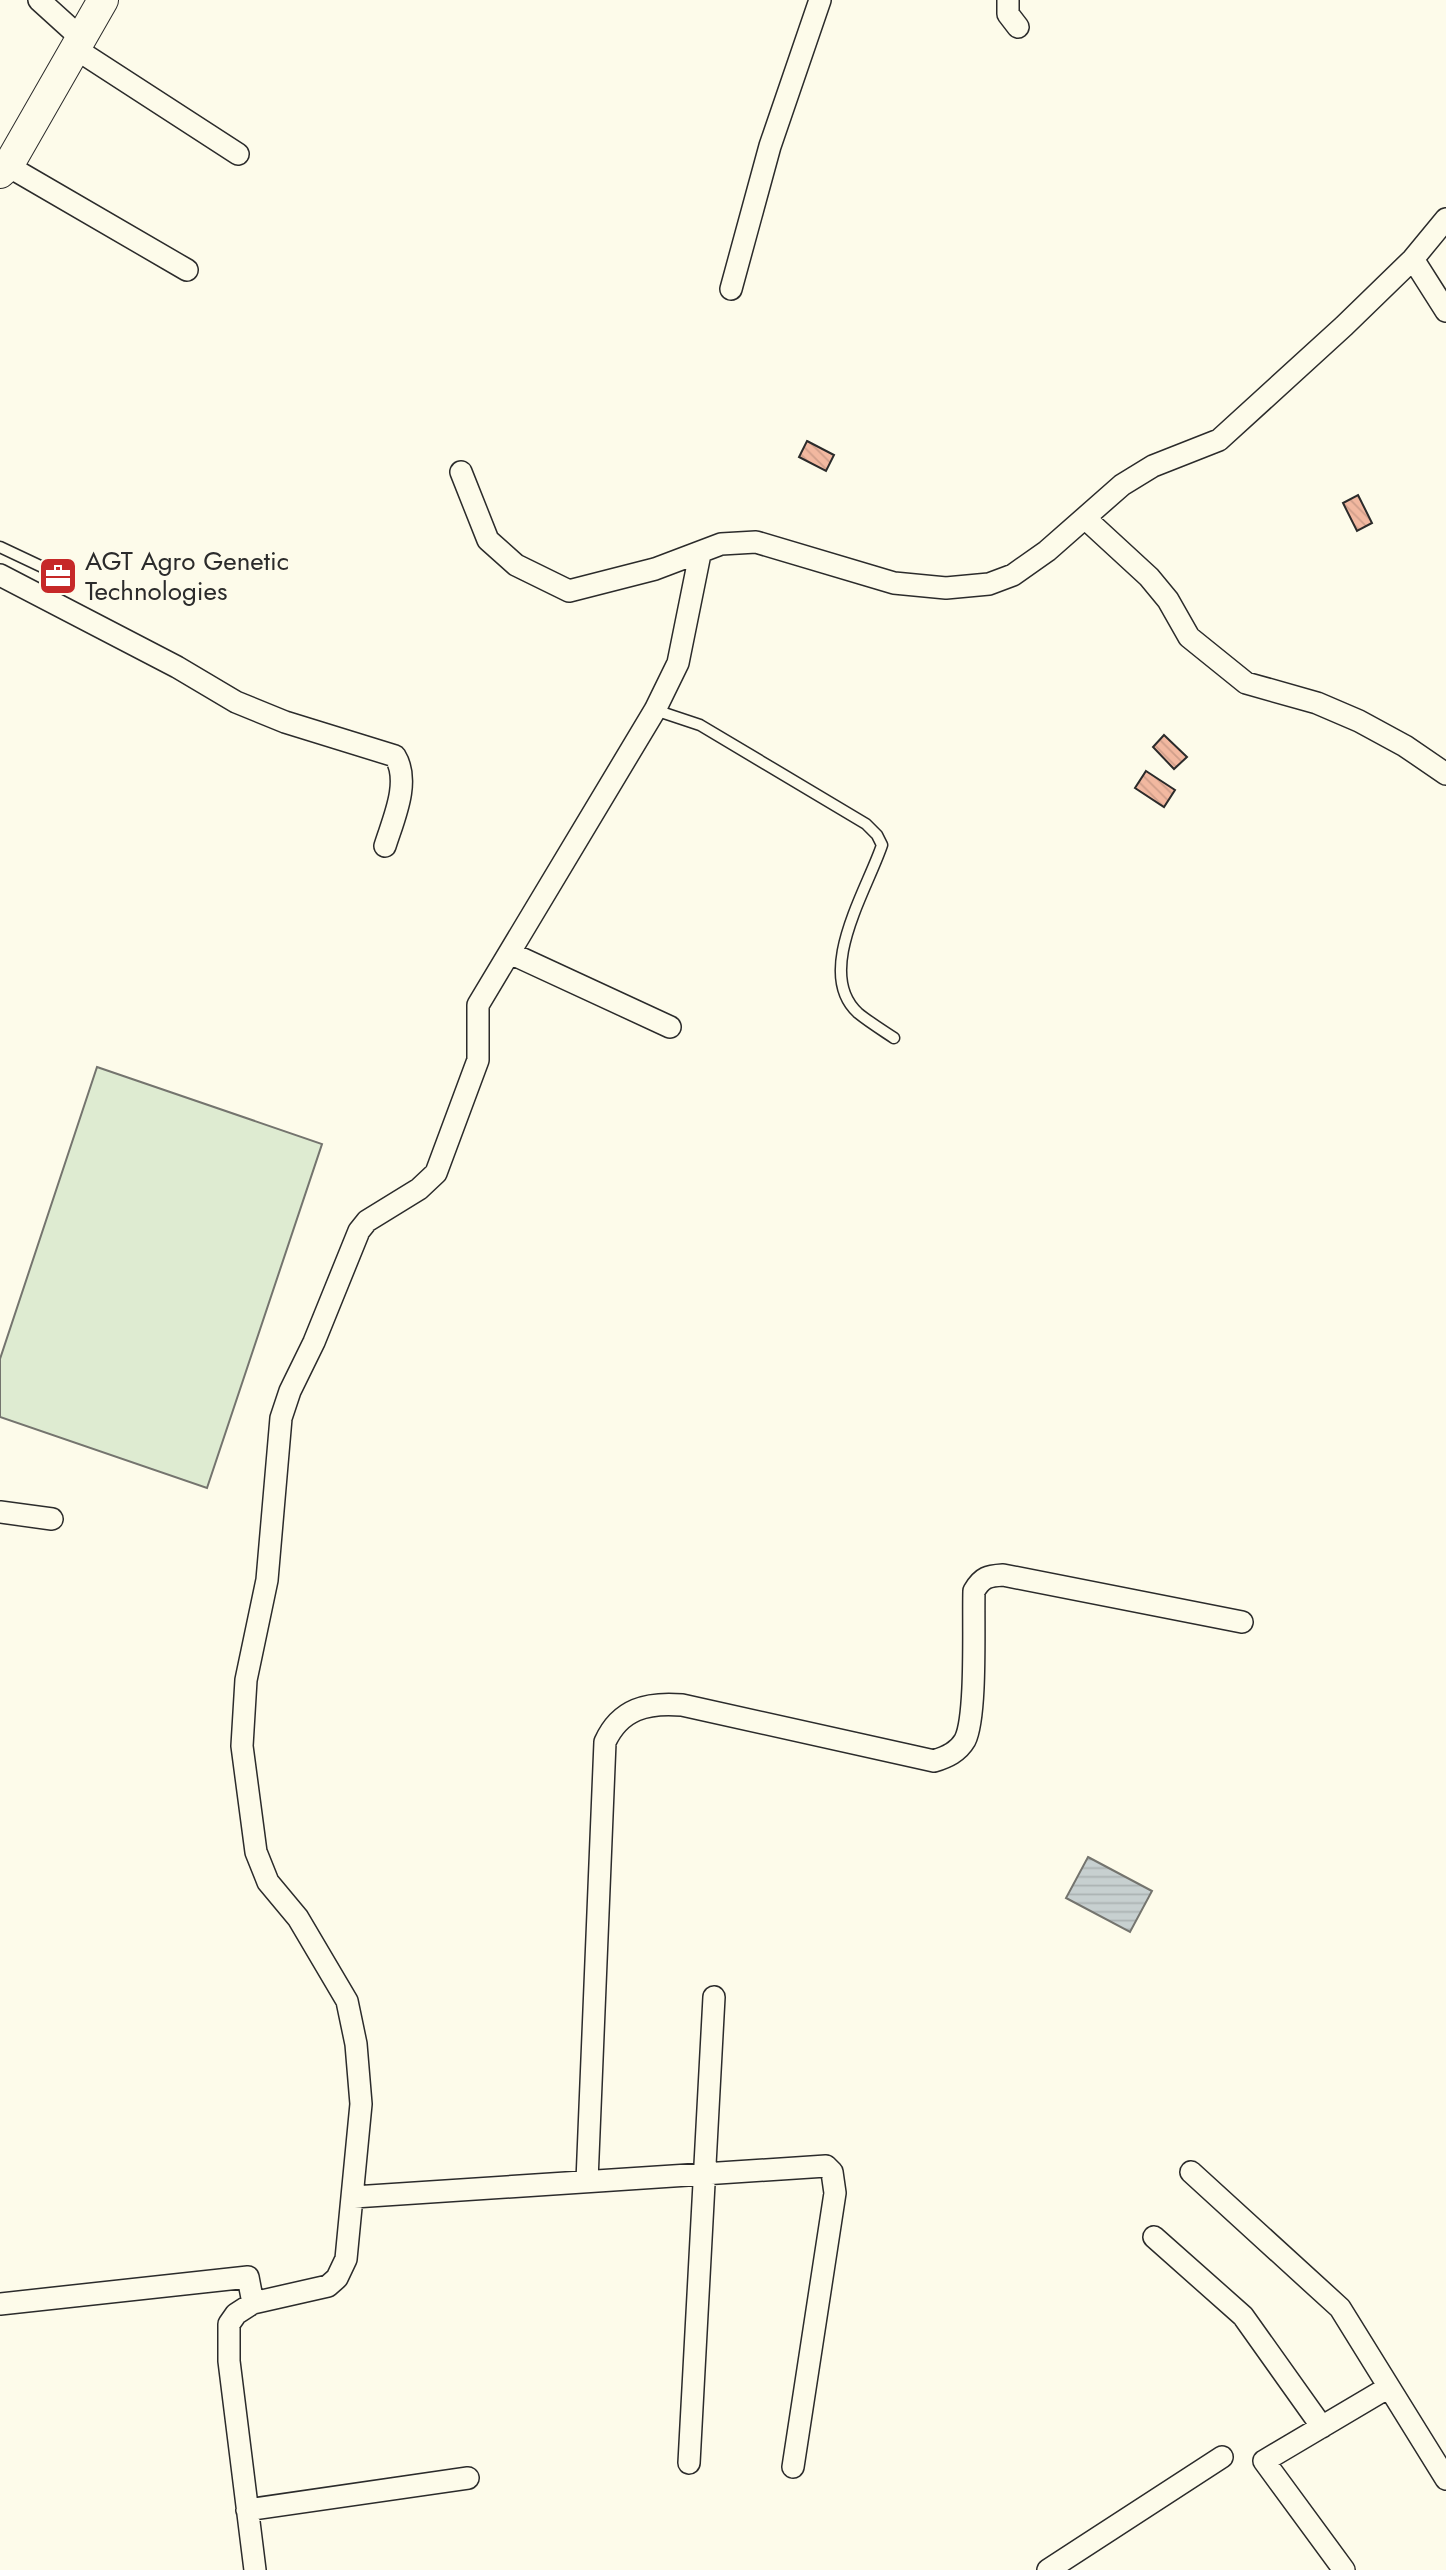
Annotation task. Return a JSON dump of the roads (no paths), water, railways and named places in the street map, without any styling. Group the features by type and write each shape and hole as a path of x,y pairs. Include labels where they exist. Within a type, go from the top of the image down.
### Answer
{"main road":[{"path":"4,170 103,0"}],"street":[{"path":"39,0 79,44 238,154"},
{"path":"731,289 770,146 820,0"},
{"path":"1008,0 1008,14 1018,27"},
{"path":"4,170 187,270"},
{"path":"461,472 488,540 516,565 569,592 700,554 721,544 755,542 894,583 946,588 989,584 1013,575 1086,519 1122,485 1153,466 1186,456 1219,440 1288,379 1413,259 1446,219"},
{"path":"1413,259 1446,311"},
{"path":"1086,519 1149,577 1168,600 1189,637 1246,683 1317,703 1359,721 1405,746 1446,774"},
{"path":"255,2570 229,2361 229,2324 236,2314 253,2303 319,2290 337,2278 346,2259 361,2104 356,2044 347,2001 298,1918 268,1882 256,1852 242,1746 246,1680 267,1580 281,1418 359,1231 368,1221 419,1189 436,1173 478,1060 478,1005 655,710 678,663 700,554"},
{"path":"0,575 177,667 236,702 285,722 395,755 401,772 399,799 386,846"},
{"path":"510,953 670,1027"},
{"path":"0,1512 52,1519"},
{"path":"587,2180 605,1742 612,1726 624,1715 660,1703 682,1705 934,1761 949,1757 966,1738 972,1694 974,1591 980,1580 1003,1575 1242,1622"},
{"path":"689,2463 714,1997"},
{"path":"354,2197 819,2164 832,2172 835,2193 793,2467"},
{"path":"1191,2172 1340,2308 1446,2479"},
{"path":"1153,2237 1243,2316 1322,2427"},
{"path":"0,2304 248,2277 253,2303"},
{"path":"1344,2570 1264,2461 1389,2387"},
{"path":"1048,2570 1222,2457"},
{"path":"247,2511 468,2478"}],"lane":[{"path":"0,547 53,572"},
{"path":"655,710 700,725 854,817 877,835 882,845 844,945 839,968 843,992 857,1012 894,1038"}],"place":[{"name":"AGT Agro Genetic Technologies","path":"58,576"}]}
